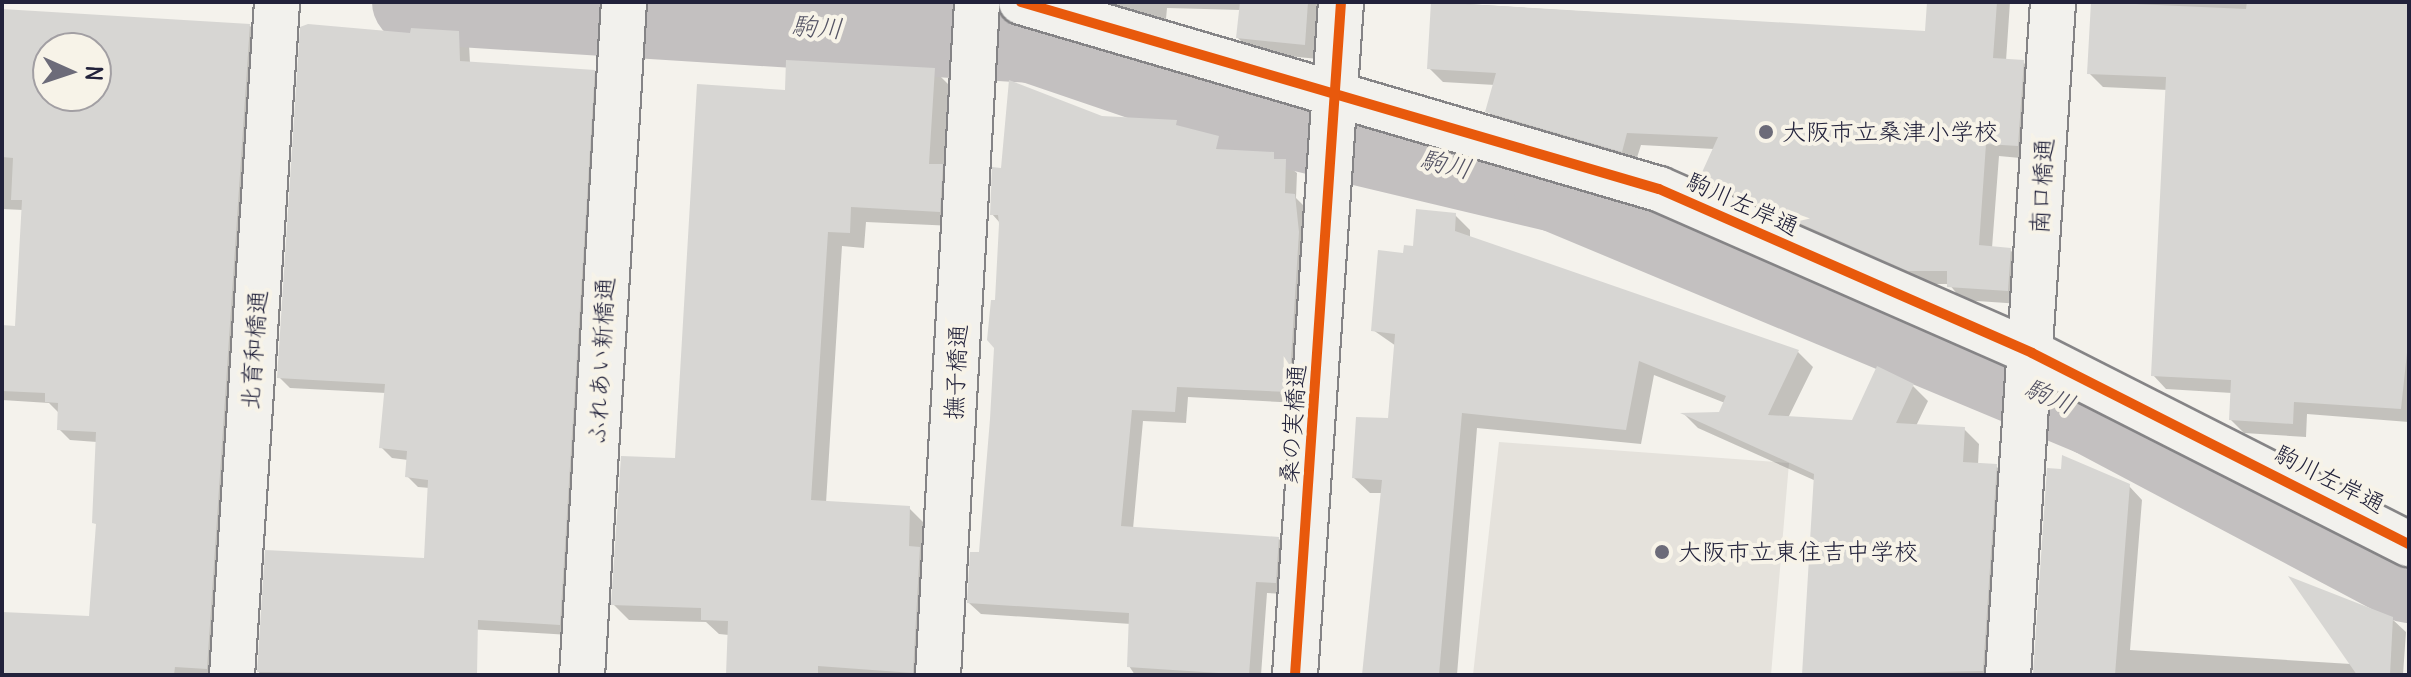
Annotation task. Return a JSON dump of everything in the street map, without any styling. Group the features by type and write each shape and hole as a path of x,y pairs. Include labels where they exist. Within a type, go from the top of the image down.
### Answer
{"street":[{"name":"ふれあい新橋通","path":"582,675 624,2"},
{"name":"駒川左岸通","path":"1021,2 1336,101 1659,189 2032,362 2409,544"},
{"path":"1336,101 1341,2"},
{"name":"南口橋通","path":"2008,675 2020,446 2028,426 2053,2"},
{"name":"撫子橋通","path":"938,675 976,4"},
{"name":"北育和橋通","path":"232,675 276,14"},
{"name":"桑の実橋通","path":"1295,675 1336,101"}],"shaded area":[{"path":"1499,442 1789,463 1771,675 1473,675"}],"building":[{"path":"1240,2 1308,2 1305,45 1236,38"},
{"name":"大阪市立桑津小学校","path":"1431,2 1925,31 1927,2 1997,2 1993,58 2024,60 2018,146 1986,144 1979,245 2011,248 2008,291 1947,287 1947,271 1908,271 1699,179 1718,137 1627,133 1622,152 1485,112 1496,73 1427,69"},
{"path":"2091,2 2246,9 2247,2 2409,2 2409,334 2401,409 2294,402 2293,424 2229,420 2231,380 2151,376 2166,77 2087,74"},
{"path":"2,9 250,24 207,669 175,667 174,675 2,675 2,612 89,616 96,524 92,523 96,432 57,430 58,403 45,402 45,393 2,391 2,325 15,326 22,200 11,200 13,158 2,157"},
{"path":"308,24 410,33 411,28 459,31 460,61 595,70 560,625 478,620 477,675 257,672 265,550 424,558 428,480 405,477 407,451 379,448 385,384 277,378 300,27"},
{"path":"786,60 935,68 929,164 943,164 940,212 851,207 850,233 828,232 811,500 910,506 909,546 920,547 913,673 818,666 818,675 726,675 728,621 701,620 701,608 611,605 621,456 675,458 697,84 785,90"},
{"path":"1009,80 1102,116 1177,120 1176,125 1219,136 1216,149 1274,152 1274,159 1286,159 1285,193 1295,194 1299,232 1289,392 1177,387 1175,412 1132,410 1121,526 1279,537 1276,583 1256,582 1249,675 1127,667 1129,613 967,603 970,552 979,552 990,419 994,348 987,340 991,300 995,300 999,224 998,215 990,215 992,167 1001,168"},
{"path":"1416,209 1456,213 1455,231 1799,350 1768,415 1852,420 1877,366 1914,384 1896,423 1965,427 1963,462 1997,464 1983,671 1802,675 1814,474 1680,413 1719,412 1726,396 1639,361 1626,430 1462,413 1439,675 1362,675 1382,480 1352,478 1356,417 1388,418 1395,334 1371,331 1378,250 1403,253 1404,245 1413,246"},
{"path":"2062,455 2130,484 2115,675 2033,674 2047,468 2061,469"},
{"path":"2288,576 2393,617 2390,675 2357,675"}],"waterway":[{"name":"駒川","path":"414,2 1032,41 1270,122 1556,190 2093,414 2409,581"}],"cycle path":[{"path":"1021,2 1659,189 2032,353 2409,544"},
{"path":"1295,675 1341,2"}],"place":[{"name":"大阪市立桑津小学校","path":"1766,132"},
{"name":"大阪市立東住吉中学校","path":"1662,552"}]}
